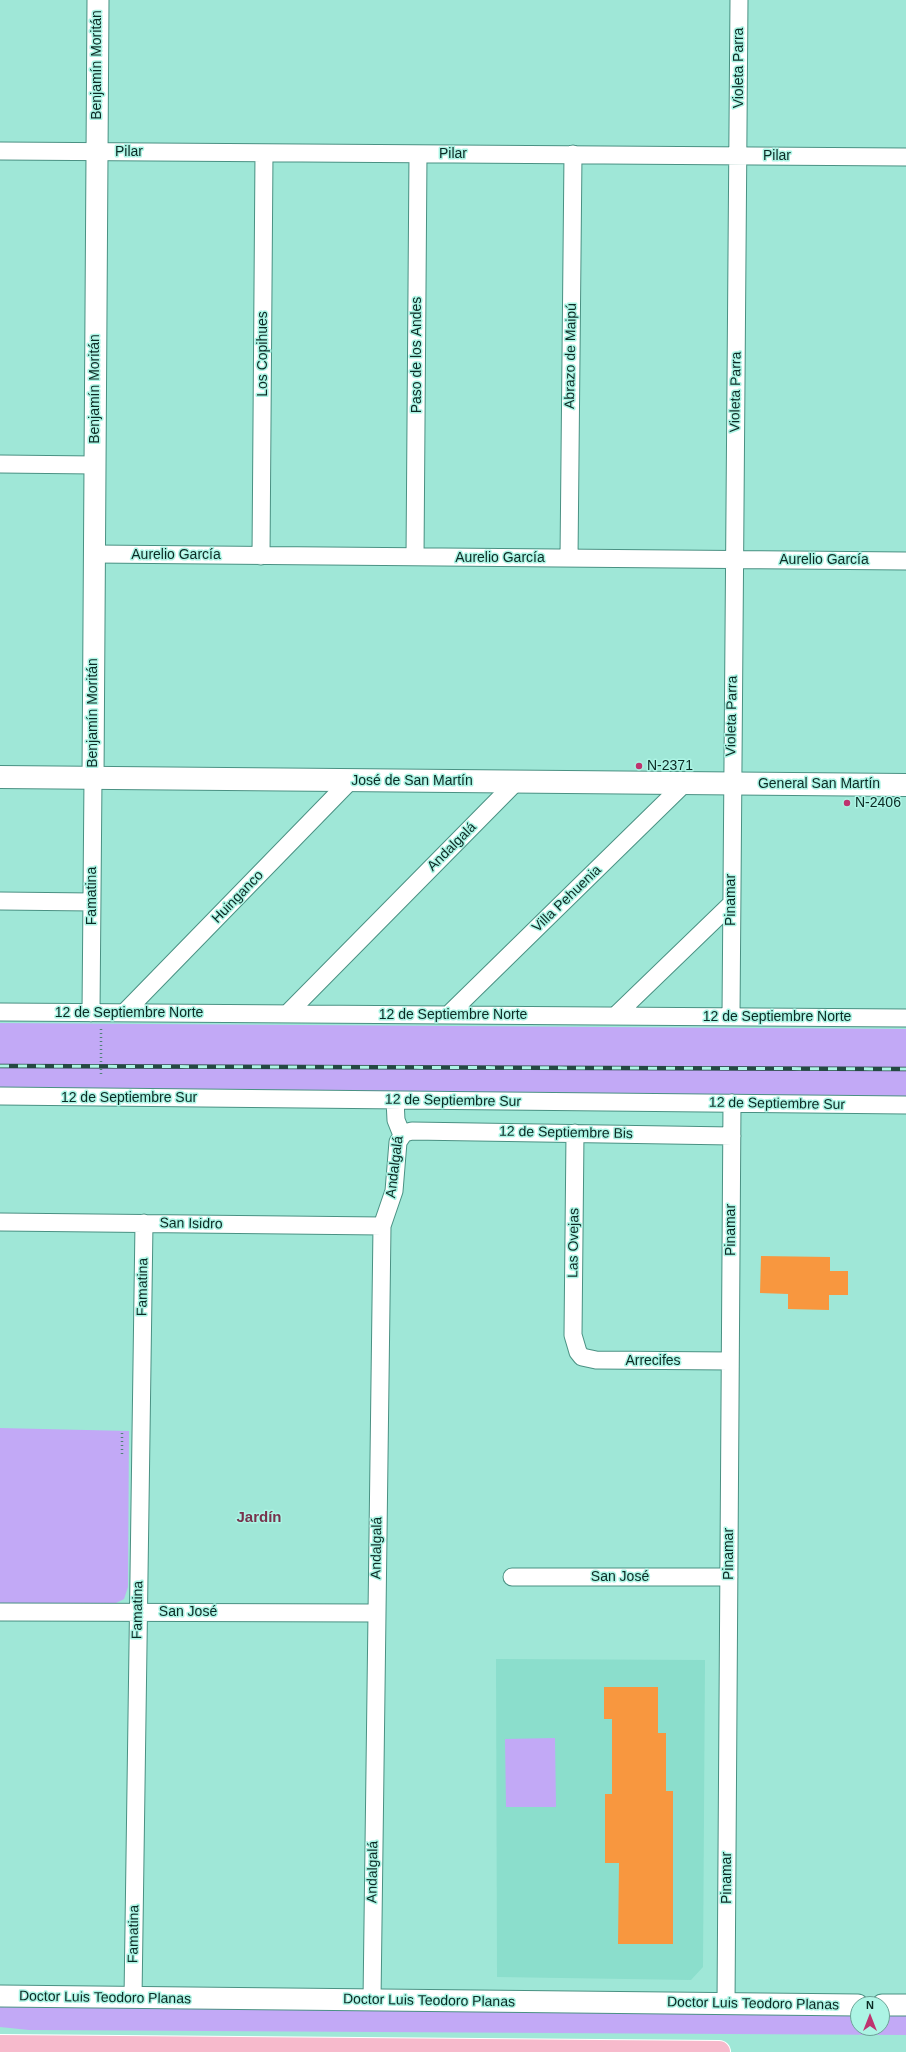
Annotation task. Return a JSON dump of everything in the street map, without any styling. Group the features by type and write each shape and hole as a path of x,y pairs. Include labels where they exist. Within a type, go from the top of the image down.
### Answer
{"highway":[{"path":"0,2035 64,2046"},
{"path":"0,2046 719,2052"}],"main road":[{"path":"0,777 93,778"},
{"name":"José de San Martín","path":"93,778 732,784"},
{"name":"General San Martín","path":"732,784 906,785"}],"street":[{"name":"Benjamín Moritán","path":"93,778 98,0"},
{"name":"Violeta Parra","path":"732,784 739,0"},
{"name":"Pilar","path":"0,151 906,157"},
{"name":"Los Copihues","path":"262,556 264,153"},
{"name":"Paso de los Andes","path":"415,557 418,154"},
{"name":"Abrazo de Maipú","path":"569,558 573,154"},
{"path":"0,464 95,465"},
{"name":"Aurelio García","path":"94,554 906,561"},
{"name":"Famatina","path":"92,1013 93,778"},
{"name":"Huinganco","path":"124,1013 351,780"},
{"name":"Andalgalá","path":"287,1014 516,782"},
{"name":"Villa Pehuenia","path":"448,1015 685,783"},
{"name":"Pinamar","path":"731,1016 732,784"},
{"path":"0,901 92,902"},
{"path":"615,1016 731,904"},
{"name":"12 de Septiembre Norte","path":"0,1012 906,1018"},
{"name":"12 de Septiembre Sur","path":"0,1096 906,1105"},
{"name":"Andalgalá","path":"372,2000 382,1226 394,1191 396,1146 402,1135 396,1120 395,1100"},
{"name":"Pinamar","path":"726,2004 732,1103"},
{"name":"12 de Septiembre Bis","path":"402,1135 412,1130 732,1136"},
{"name":"Las Ovejas","path":"575,1133 573,1335 578,1352"},
{"name":"San Isidro","path":"0,1222 382,1226"},
{"name":"Famatina","path":"133,1998 144,1223"},
{"name":"Arrecifes","path":"578,1352 582,1357 596,1360 730,1361"},
{"name":"San José","path":"512,1577 729,1577"},
{"name":"San José","path":"0,1612 376,1613"},
{"name":"Doctor Luis Teodoro Planas","path":"0,1996 850,2005"},
{"path":"890,2005 906,2005"}],"path":[{"path":"92,1013 100,1024 101,1076"}],"shaded area":[{"path":"0,1023 906,1029 906,1098 0,1092"},
{"path":"0,1428 129,1431 128,1587 124,1599 114,1604 0,1604"},
{"path":"496,1659 705,1660 703,1967 691,1980 497,1977"},
{"path":"555,1738 556,1807 506,1807 505,1739"},
{"path":"0,2007 850,2014 850,2035 29,2030 0,2027"},
{"path":"890,2014 906,2014 906,2035 890,2035"}],"building":[{"path":"761,1256 830,1257 830,1271 848,1271 848,1295 829,1295 829,1310 788,1309 788,1294 760,1293"},
{"path":"604,1687 658,1687 658,1733 666,1733 666,1791 673,1791 673,1944 618,1944 619,1863 605,1863 605,1794 612,1794 612,1719 604,1719"}],"railway":[{"path":"0,1066 906,1069"}],"place":[{"name":"N-2371","path":"639,766"},
{"name":"N-2406","path":"847,803"}],"district":[{"name":"Jardín","path":"259,1518"}]}
